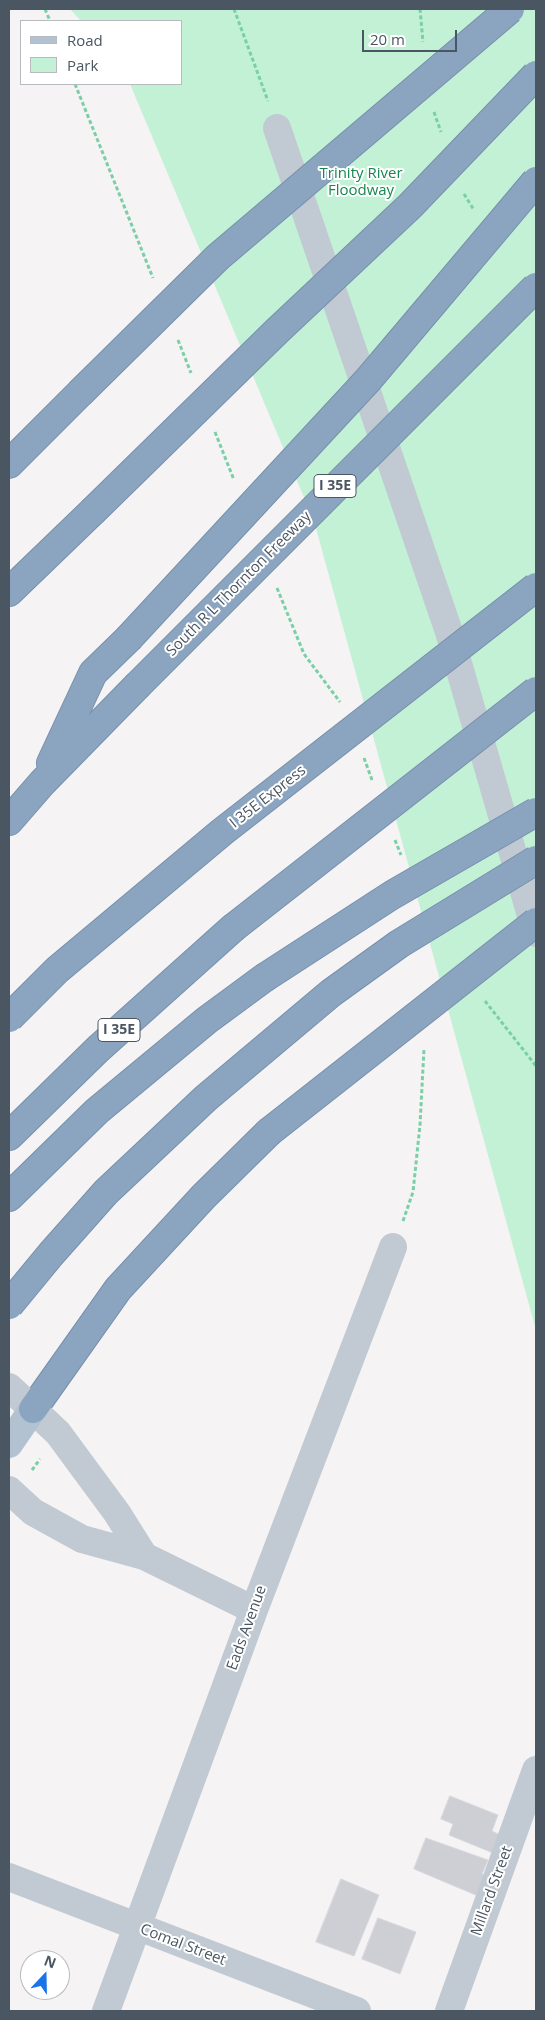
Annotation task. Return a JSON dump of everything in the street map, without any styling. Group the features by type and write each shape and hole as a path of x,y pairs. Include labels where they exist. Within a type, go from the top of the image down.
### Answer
{"highway":[{"path":"9,464 218,257 510,9"},
{"path":"9,592 270,338 410,206 536,75"},
{"path":"42,783 93,673 128,639 368,380 536,182"},
{"name":"South R L Thornton Freeway","path":"9,820 42,783 136,687 536,287"},
{"name":"I 35E Express","path":"9,1018 57,970 222,832 536,587"},
{"name":"I 35E","path":"9,1136 98,1049 233,928 536,691"},
{"path":"9,1197 96,1111 207,1020 264,978 392,895 536,812"},
{"path":"9,1305 106,1192 206,1098 331,993 399,944 536,860"},
{"path":"33,1409 118,1289 204,1196 269,1132 536,922"}],"main road":[{"path":"9,1444 33,1409"}],"street":[{"path":"277,128 449,632 536,933"},
{"name":"Eads Avenue","path":"106,2011 254,1610 393,1247"},
{"path":"9,1387 58,1433 117,1513 144,1556"},
{"path":"9,1490 33,1512 82,1539 144,1556 254,1610"},
{"name":"Millard Street","path":"448,2011 536,1770"},
{"name":"Comal Street","path":"9,1877 357,2011"}],"path":[{"path":"234,9 277,128"},
{"path":"76,85 157,286"},
{"path":"175,332 194,378"},
{"path":"212,424 238,489"},
{"path":"275,581 304,654 345,709"},
{"path":"363,755 373,782"},
{"path":"393,836 404,863"},
{"path":"483,999 502,1020 536,1066"},
{"path":"393,1247 414,1192 420,1125 424,1040"}],"green space":[{"name":"Trinity River Floodway","path":"70,9 536,9 536,1330 314,521 130,85 182,85 182,20 80,20"}],"building":[{"path":"450,1796 498,1815 492,1831 500,1835 493,1853 449,1835 453,1824 441,1819"},
{"path":"426,1838 488,1860 482,1874 485,1876 478,1896 414,1869"},
{"path":"341,1879 379,1895 354,1956 316,1942"},
{"path":"378,1918 416,1932 400,1974 362,1959"}]}
